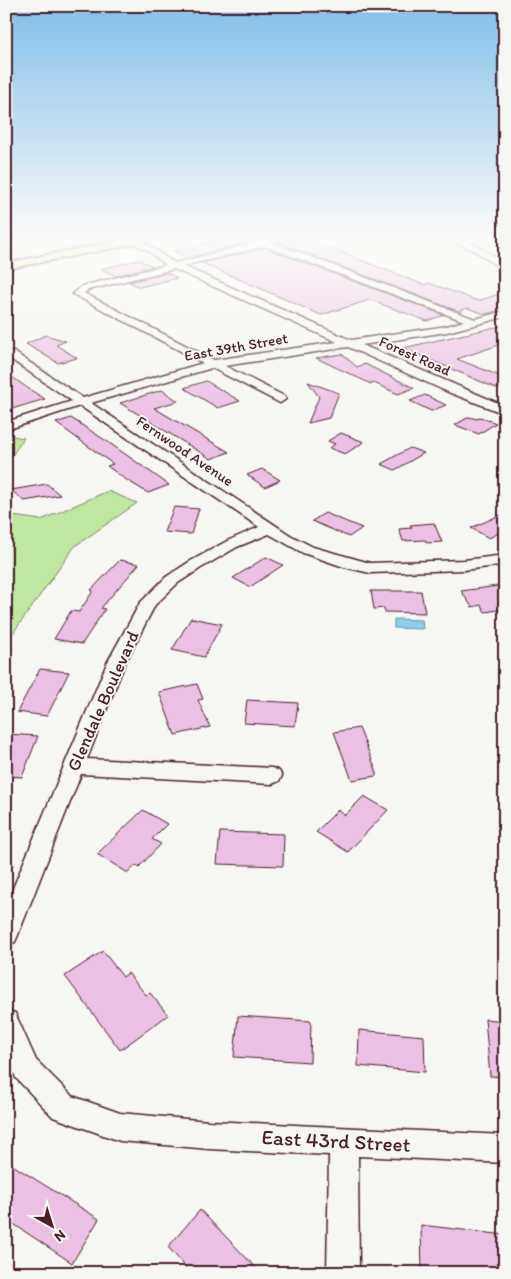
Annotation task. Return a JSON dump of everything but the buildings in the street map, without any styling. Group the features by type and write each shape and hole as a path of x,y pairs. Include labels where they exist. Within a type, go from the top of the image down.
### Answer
{"street":[{"path":"85,298 280,399"},
{"name":"Forest Road","path":"247,298 452,389 505,410"},
{"path":"411,298 475,322"},
{"name":"East 39th Street","path":"6,426 213,364 475,322 505,314"},
{"name":"Fernwood Avenue","path":"10,354 270,528 308,550 350,564 370,568 464,565 505,560"},
{"name":"Glendale Boulevard","path":"6,935 116,663 148,603 172,580 195,565 232,544 270,528"},
{"path":"74,766 272,776"},
{"name":"East 43rd Street","path":"6,1022 26,1069 63,1107 120,1127 505,1149"},
{"path":"343,1273 344,1141"}],"green space":[{"path":"6,435 24,438 6,464"},
{"path":"108,491 137,503 75,546 6,643 6,515 41,520"}],"water":[{"path":"394,619 422,620 423,629 394,628"}]}
